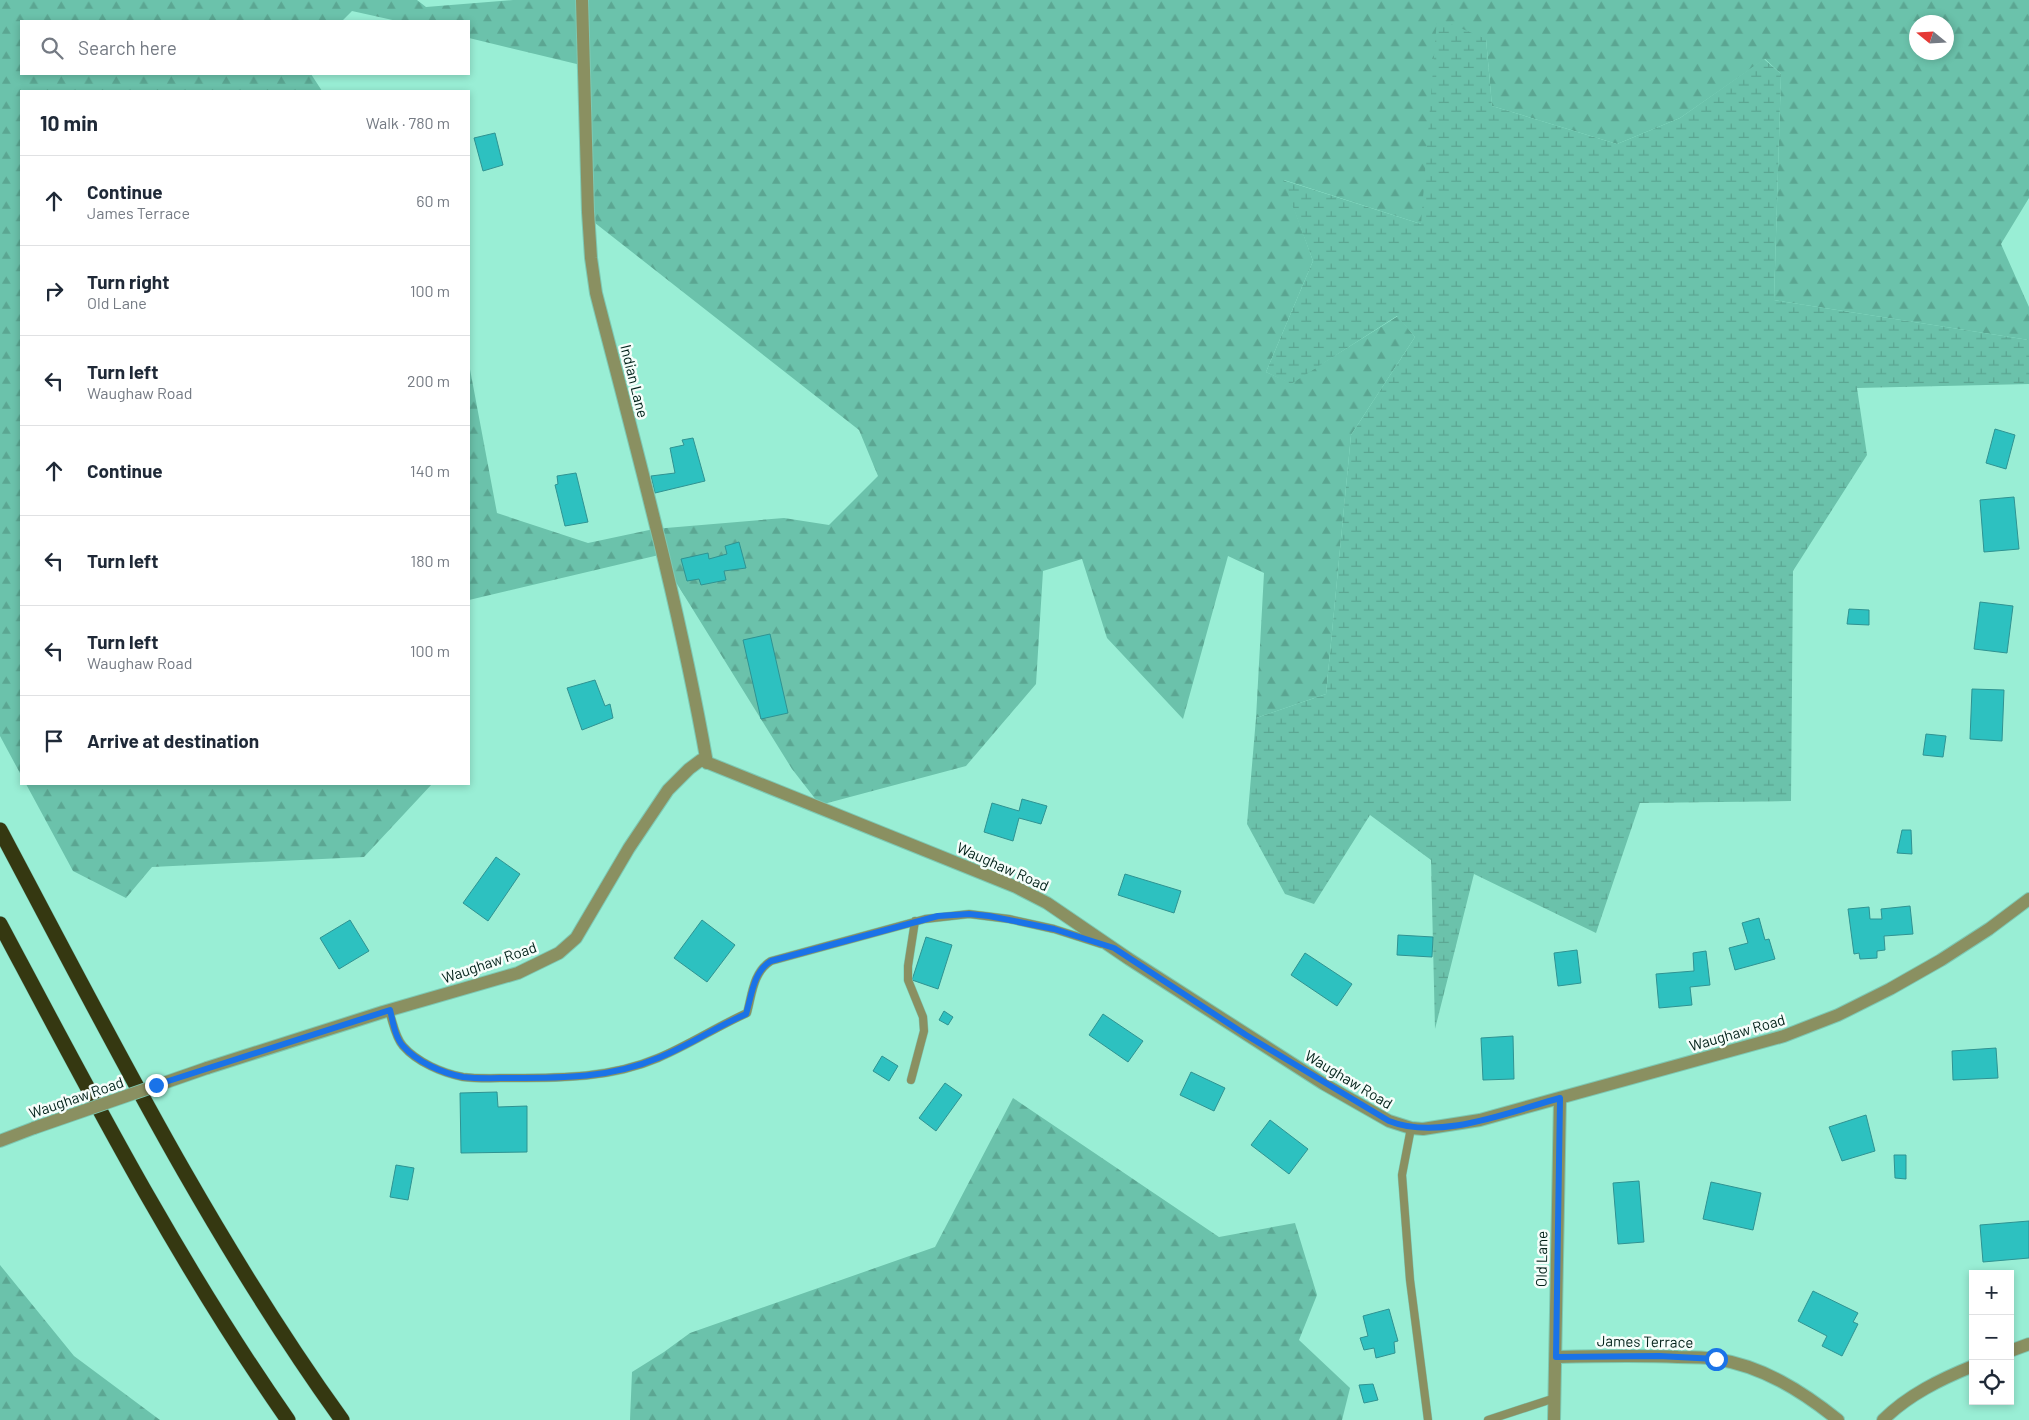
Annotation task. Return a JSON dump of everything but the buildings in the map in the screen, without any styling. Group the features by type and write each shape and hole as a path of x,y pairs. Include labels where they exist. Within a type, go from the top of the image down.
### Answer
{"highway":[{"path":"0,830 134,1082 199,1199 267,1310 342,1420"},
{"path":"0,924 95,1104 161,1222 230,1334 288,1420"}],"street":[{"name":"Indian Lane","path":"582,0 588,212 591,258 596,293 658,539 700,724 706,763"},
{"name":"Waughaw Road","path":"0,1142 34,1128 208,1068 390,1010 518,973 549,959 576,938 630,848 668,790 689,768 701,760 1016,887 1047,903 1324,1084 1389,1121 1411,1128 1422,1129 1472,1122 1784,1036 1838,1015 1890,989 1989,929 2029,899"},
{"name":"Old Lane","path":"1554,1420 1560,1098"},
{"path":"2014,1350 2029,1344"},
{"name":"James Terrace","path":"1556,1357 1659,1356 1716,1359 1750,1368 1782,1381 1812,1399 1838,1420"},
{"path":"1883,1420 1915,1395 1935,1383 1969,1368"}],"lane":[{"path":"390,1010 397,1037 407,1050 423,1062 453,1074 470,1078 567,1078 592,1076 659,1058 717,1026 746,1014 757,976 764,965 771,961 915,922 953,915 989,916 1054,929 1114,948"},
{"path":"911,1080 924,1031 924,1017 908,980 908,966 915,922"},
{"path":"1411,1128 1402,1175 1410,1280 1428,1420"},
{"path":"1488,1420 1555,1398"}],"green space":[{"path":"0,0 417,0 426,7 513,0 2029,0 2029,198 2001,244 2029,307 2029,340 1774,300 1781,74 1765,59 1680,118 1617,144 1492,106 1486,39 1421,224 1284,180 1313,261 1266,372 1291,383 1398,316 1415,337 1351,435 1326,694 1256,718 1264,573 1228,556 1183,719 1107,638 1082,559 1043,571 1036,684 966,766 820,805 792,769 659,555 470,600 470,369 497,513 588,543 654,529 784,518 829,525 878,476 859,430 581,212 585,66 470,38 470,20 392,20 352,11 343,20 20,20 20,75 312,75 321,90 20,90 20,773 0,736"},
{"path":"1437,18 1486,39 1492,106 1617,144 1680,118 1764,59 1781,74 1774,300 2029,340 2029,384 1857,388 1867,455 1793,571 1791,801 1640,803 1596,933 1474,874 1435,1029 1431,860 1370,815 1314,904 1285,894 1247,824 1256,718 1326,694 1351,435 1415,337 1397,316 1291,384 1266,372 1313,261 1283,180 1421,224"},
{"path":"27,785 431,785 364,857 152,867 126,898 73,871"},
{"path":"1013,1098 1219,1237 1295,1223 1317,1295 1299,1340 1350,1388 1342,1420 630,1420 632,1372 690,1333 935,1247"},
{"path":"0,1265 74,1356 160,1420 0,1420"}],"route":[{"path":"156,1085 390,1010 397,1037 401,1044 423,1062 453,1074 470,1078 567,1078 592,1076 659,1058 717,1026 746,1014 759,971 771,961 938,916 969,914 1009,919 1054,929 1114,948 1324,1084 1389,1121 1400,1125 1422,1129 1457,1125 1560,1098 1556,1357 1659,1356 1716,1359"}]}
